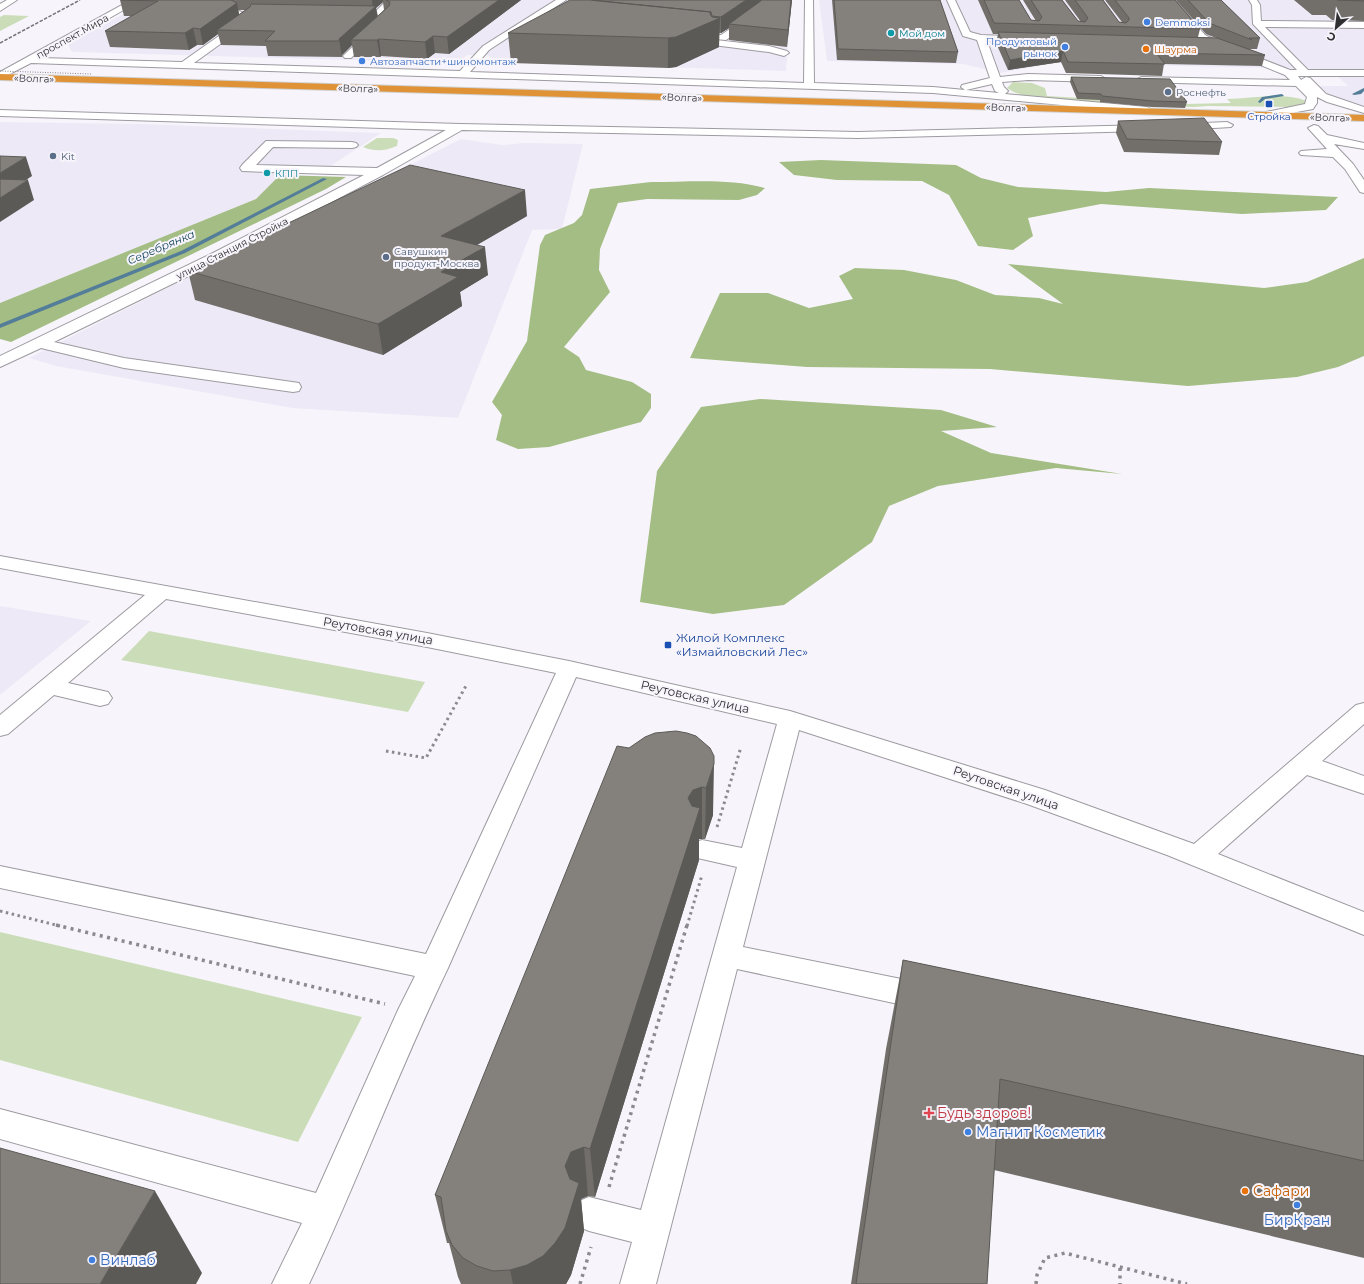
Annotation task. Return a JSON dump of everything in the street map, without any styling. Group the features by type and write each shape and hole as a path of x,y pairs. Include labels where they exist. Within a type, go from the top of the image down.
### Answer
{"highway":[{"name":"«Волга»","path":"0,77 88,77 1364,118"},
{"name":"«Волга»","path":"1037,120 1156,126"},
{"name":"«Волга»","path":"1310,128 1336,129"}],"street":[{"path":"0,8 13,0"},
{"name":"проспект Мира","path":"0,77 27,60 137,0"},
{"path":"183,66 249,19 231,11 244,0"},
{"path":"348,56 387,20 372,15 392,0"},
{"path":"463,74 486,48 562,0"},
{"path":"809,0 809,85"},
{"path":"951,0 966,34 981,38 1034,40"},
{"path":"1170,0 1202,37 1222,46 1297,72 1364,73"},
{"path":"1253,0 1256,5 1257,24 1297,72 1322,96 1336,102 1364,110"},
{"path":"716,43 759,13"},
{"path":"239,14 254,14"},
{"path":"1257,24 1364,25"},
{"path":"998,27 1003,39"},
{"path":"1181,31 1196,31"},
{"path":"684,34 716,43 769,49 784,53"},
{"path":"981,38 990,53 999,89 1004,92 1033,100"},
{"path":"1192,44 1222,46"},
{"path":"1226,58 1258,59"},
{"path":"27,60 463,74 780,81 809,85 933,90 1166,112"},
{"path":"1265,115 1309,107 1313,99 1300,83 1297,72"},
{"path":"933,90 1018,78 1085,87 1112,83"},
{"path":"1157,89 1132,84 1300,83"},
{"path":"1172,89 1310,94"},
{"path":"0,112 858,136 1156,126"},
{"name":"улица Станция Стройка","path":"0,362 218,256 379,172 460,126"},
{"path":"1171,126 1231,126"},
{"path":"1310,128 1323,138 1349,167 1364,189"},
{"path":"1323,138 1364,146"},
{"path":"352,145 270,143 246,168 379,172 399,176"},
{"path":"1305,153 1336,153"},
{"path":"39,343 124,363 293,387"},
{"path":"0,349 16,354"},
{"name":"Реутовская улица","path":"0,562 427,640 569,668 790,719 1036,797 1198,857 1364,924"},
{"path":"0,728 163,591"},
{"path":"290,1284 325,1212 413,1010 434,968 569,668"},
{"path":"50,686 100,698"},
{"path":"1198,857 1222,834 1364,711"},
{"path":"638,1284 790,719"},
{"path":"1303,764 1364,785"},
{"path":"706,851 752,860"},
{"path":"0,877 434,968"},
{"path":"726,955 952,1003"},
{"path":"0,1124 325,1212"},
{"path":"594,1216 652,1230"}],"path":[{"path":"0,72 88,77"},
{"path":"386,751 426,758 467,684"},
{"path":"580,1284 594,1216 706,851 741,747"},
{"path":"0,912 413,1010"},
{"path":"1036,1284 1037,1275 1045,1258 1065,1253 1187,1284"},
{"path":"1120,1268 1120,1284"}],"shaded area":[{"path":"148,0 791,0 786,71 501,62 486,55 467,55 457,63 72,52 68,45"},
{"path":"819,0 1364,0 1364,70 1054,63 1000,73 963,64 827,61"},
{"path":"1335,74 1364,75 1364,107 1334,99 1319,86 1348,86"},
{"path":"0,122 142,124 381,133 326,169 288,168 256,199 0,303"},
{"path":"461,139 502,145 524,143 583,144 562,229 532,230 458,418 292,408 56,366 29,358"},
{"path":"0,606 91,621 0,695"}],"green space":[{"path":"4,15 29,16 0,31 0,17"},
{"path":"1013,82 1032,83 1045,88 1047,96 1183,104 1231,103 1227,99 1267,96 1297,98 1307,101 1305,104 1293,107 1194,107 1072,102 1028,97 1016,93 1007,88"},
{"path":"377,138 393,138 398,140 397,146 380,150 372,150 363,147"},
{"path":"821,160 956,165 981,178 1018,187 1106,192 1149,188 1338,197 1326,210 1242,214 1101,204 1028,218 1033,236 1013,250 978,246 949,195 922,181 837,180 794,175 779,162"},
{"path":"280,175 346,177 326,189 11,342 0,339 0,303 256,199"},
{"path":"651,182 723,182 765,188 757,195 739,200 647,199 618,203 600,249 599,270 610,292 564,347 579,357 586,370 632,382 651,394 651,408 641,422 549,447 518,449 496,440 502,415 492,402 527,341 540,245 545,235 574,223 582,215 590,189"},
{"path":"1364,258 1364,356 1338,367 1297,377 1188,386 990,369 807,367 690,358 720,293 768,293 809,308 853,299 839,276 855,268 904,270 956,280 995,295 1039,298 1063,304 1008,264 1264,288 1307,282"},
{"path":"760,399 941,410 997,427 941,431 991,453 1122,474 1056,468 938,486 889,506 872,542 784,605 713,614 640,602 657,471 701,407"},
{"path":"149,631 425,682 408,712 121,660"},
{"path":"0,932 362,1017 298,1142 0,1060"}],"building":[{"path":"121,0 231,0 237,3 200,29 193,28 185,33 105,31 158,1"},
{"path":"386,0 499,0 447,37 433,36 425,42 379,39 351,40 389,6 390,2"},
{"path":"570,0 589,0 711,12 710,14 712,17 720,18 676,37 668,38 508,33"},
{"path":"592,0 746,0 721,17 712,16 711,12"},
{"path":"762,0 791,0 788,30 729,24"},
{"name":"Мой дом","path":"834,0 940,0 958,52 838,49"},
{"path":"984,0 1019,0 1031,20 1039,21 1042,17 1031,0 1062,0 1078,21 1085,22 1088,18 1075,0 1103,0 1119,22 1126,23 1129,18 1115,0 1175,0 1200,29 994,23"},
{"path":"1188,0 1221,0 1260,38 1249,38 1252,40 1209,23"},
{"path":"1338,0 1364,0 1364,1"},
{"path":"251,4 376,6 339,39 339,41 265,41 275,31 217,30 250,7"},
{"path":"998,32 1217,38 1265,55 1156,53 1165,64 1068,62 1063,51 1010,60"},
{"path":"1071,77 1170,79 1187,102 1153,101 1102,96 1101,94 1078,93"},
{"path":"1204,118 1222,142 1127,139 1118,121"},
{"path":"0,156 26,157 0,173"},
{"path":"410,165 525,190 441,236 485,247 441,272 458,277 378,324 188,271"},
{"path":"0,179 28,180 0,198"},
{"path":"676,731 696,736 710,748 714,756 714,764 706,788 702,787 693,790 688,798 692,806 700,808 590,1149 584,1147 571,1152 565,1166 570,1179 579,1183 565,1228 555,1243 543,1256 527,1265 510,1270 493,1271 477,1266 463,1258 452,1245 446,1231 441,1197 435,1195 617,746 629,748 645,737 655,733"},
{"path":"903,960 1364,1056 1364,1161 1000,1079 987,1284 856,1284"},
{"path":"0,1148 155,1191 100,1284 0,1284"}],"waterway":[{"name":"Серебрянка","path":"1354,94 1359,93 1364,89"},
{"name":"Серебрянка","path":"1260,102 1264,98 1282,95"},
{"name":"Серебрянка","path":"0,326 183,252 325,179"}],"railway":[{"path":"0,43 80,0"}],"place":[{"name":"Demmoksi","path":"1147,22"},
{"name":"Мой дом","path":"891,33"},
{"name":"Продуктовый рынок","path":"1065,47"},
{"name":"Шаурма","path":"1146,49"},
{"name":"Автозапчасти+шиномонтаж","path":"362,61"},
{"name":"Роснефть","path":"1168,92"},
{"name":"Стройка","path":"1269,104"},
{"name":"Kit","path":"53,156"},
{"name":"КПП","path":"267,173"},
{"name":"Савушкин продукт-Москва","path":"386,257"},
{"name":"Жилой Комплекс «Измайловский Лес»","path":"668,645"},
{"name":"Будь здоров!","path":"929,1113"},
{"name":"Магнит Косметик","path":"968,1132"},
{"name":"Сафари","path":"1245,1191"},
{"name":"БирКран","path":"1297,1205"},
{"name":"Винлаб","path":"92,1260"}]}
